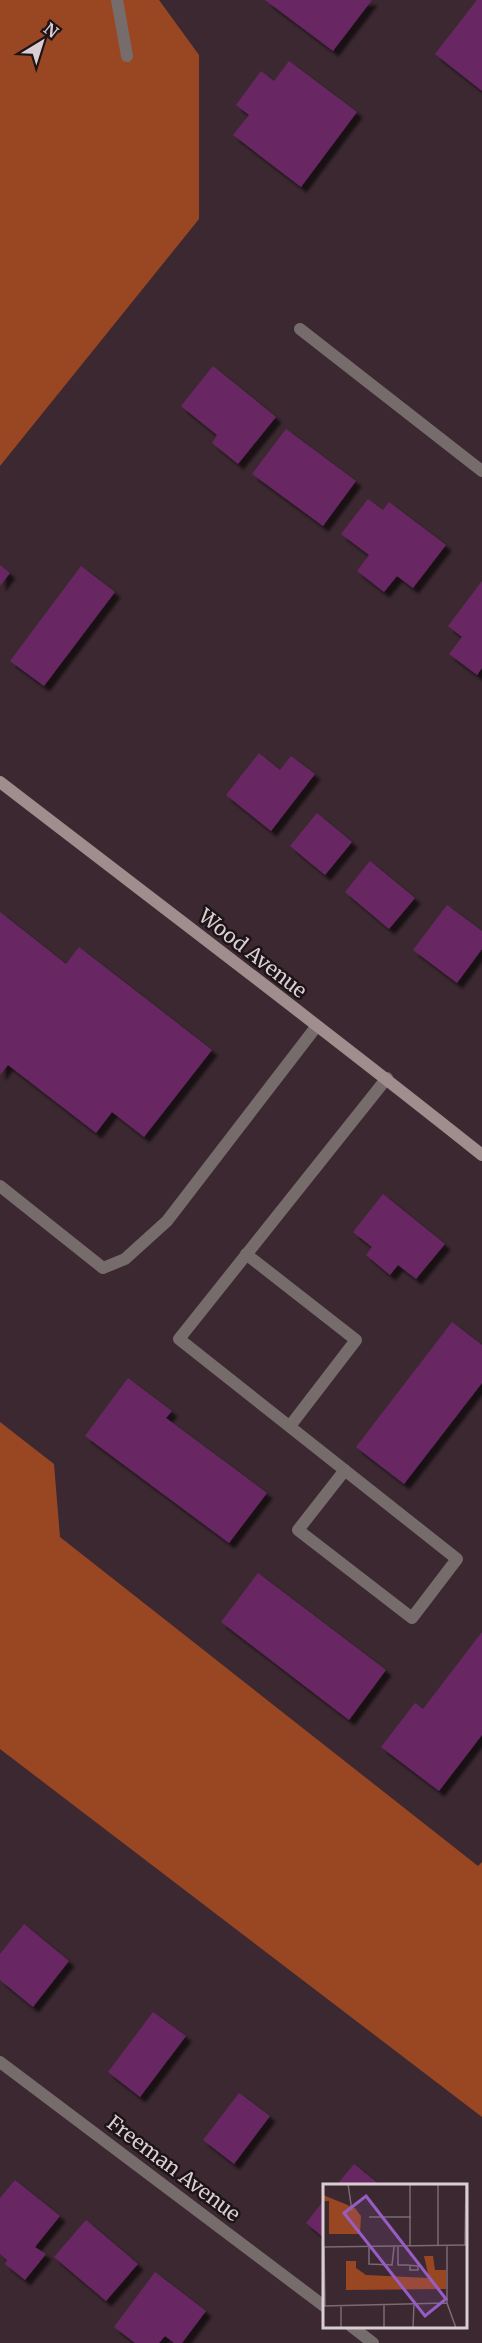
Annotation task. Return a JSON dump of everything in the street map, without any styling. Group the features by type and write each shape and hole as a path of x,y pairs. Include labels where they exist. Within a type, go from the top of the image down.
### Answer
{"street":[{"path":"117,0 127,56"},
{"path":"300,329 482,471"},
{"name":"Wood Avenue","path":"0,782 316,1027 387,1078 482,1155"},
{"path":"0,1186 103,1268 125,1259 167,1221 316,1027"},
{"path":"345,1470 298,1530 412,1618 457,1559 290,1426 179,1339 387,1078"},
{"path":"246,1254 356,1340 290,1426"},
{"name":"Freeman Avenue","path":"0,2062 323,2305"},
{"path":"354,2328 373,2343"}],"shaded area":[{"path":"0,0 159,0 199,55 199,219 0,466"},
{"path":"0,1422 54,1464 60,1537 478,1866 482,1862 482,2117 0,1749"}],"building":[{"path":"265,0 372,0 333,51"},
{"path":"477,0 482,0 482,91 435,54"},
{"path":"289,61 357,112 301,187 233,135 249,115 236,105 261,71 274,81"},
{"path":"213,366 276,417 238,464 212,443 217,435 181,406"},
{"path":"286,429 356,481 323,526 252,474"},
{"path":"368,499 383,510 389,502 446,545 413,588 397,576 384,592 357,571 369,555 341,534"},
{"path":"0,565 10,573 0,586"},
{"path":"81,566 115,592 44,686 10,661"},
{"path":"482,581 482,668 477,675 449,654 462,637 448,626"},
{"path":"259,753 280,770 291,756 315,774 271,831 226,795"},
{"path":"317,813 352,842 325,875 290,846"},
{"path":"370,861 415,898 389,929 345,892"},
{"path":"447,905 482,931 482,949 457,983 413,950"},
{"path":"0,912 66,964 79,947 212,1050 144,1137 112,1112 96,1133 8,1065 0,1075"},
{"path":"383,1194 445,1244 416,1279 398,1265 390,1275 366,1255 372,1247 353,1232"},
{"path":"452,1322 482,1345 482,1383 404,1484 356,1447"},
{"path":"128,1378 172,1411 166,1418 267,1493 229,1543 85,1436"},
{"path":"258,1573 386,1670 349,1720 221,1622"},
{"path":"482,1632 482,1735 439,1791 381,1747 415,1703 423,1709"},
{"path":"24,1924 69,1961 33,2007 0,1980 0,1954"},
{"path":"153,2012 186,2036 140,2097 108,2072"},
{"path":"239,2093 270,2116 234,2164 203,2140"},
{"path":"354,2164 379,2184 338,2184"},
{"path":"15,2180 60,2216 35,2247 46,2254 25,2280 5,2264 7,2260 0,2254 0,2198"},
{"path":"323,2201 323,2237 306,2223"},
{"path":"86,2220 138,2264 106,2301 54,2257"},
{"path":"155,2272 206,2311 182,2343 174,2343 165,2336 159,2343 135,2343 114,2327"}]}
